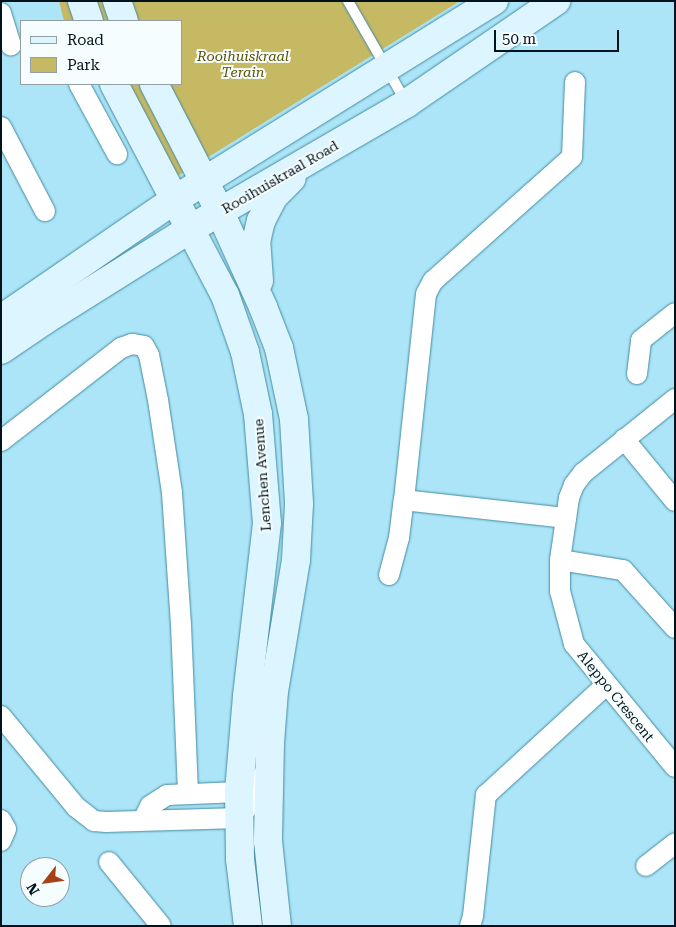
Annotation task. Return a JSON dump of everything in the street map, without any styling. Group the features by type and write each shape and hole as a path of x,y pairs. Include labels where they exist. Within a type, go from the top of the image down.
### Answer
{"main road":[{"path":"82,1 90,20"},
{"path":"117,1 124,20"},
{"path":"1,319 174,200 494,1"},
{"name":"Rooihuiskraal Road","path":"1,350 45,320 190,230 407,103 556,1"},
{"name":"Lenchen Avenue","path":"115,85 174,200 212,268 234,318 245,352 258,414 267,523 247,696 240,859 248,926"},
{"path":"155,85 220,212 263,307 279,348 289,388 294,419 299,504 296,560 274,691 269,763 268,841 277,926"},
{"path":"263,307 256,253 261,221 278,191 315,158"}],"street":[{"path":"1,12 11,46"},
{"path":"389,575 399,538 426,294 433,281 570,160 573,155 575,82"},
{"path":"80,85 117,154"},
{"path":"1,127 45,211"},
{"path":"637,374 641,340 675,313"},
{"path":"1,441 121,348 132,344 144,346 149,355 158,400 172,494 182,645 188,794"},
{"name":"Aleppo Crescent","path":"675,399 624,439 583,474 574,485 566,518 560,560 560,598 574,644 675,768"},
{"path":"624,439 675,500"},
{"path":"404,500 566,518"},
{"path":"560,560 623,570 675,628"},
{"path":"470,926 473,916 486,795 606,685"},
{"path":"1,716 76,807 94,821 142,820 243,805 269,763"},
{"path":"142,820 150,806 162,797 188,794 243,805 268,841"},
{"path":"1,820 6,829 1,840"},
{"path":"646,866 675,843"},
{"path":"109,862 161,926"}],"lane":[{"path":"348,1 407,103"}],"green space":[{"name":"Rooihuiskraal Terain","path":"59,1 460,1 160,187 101,85 182,85 182,20 64,20"}]}
